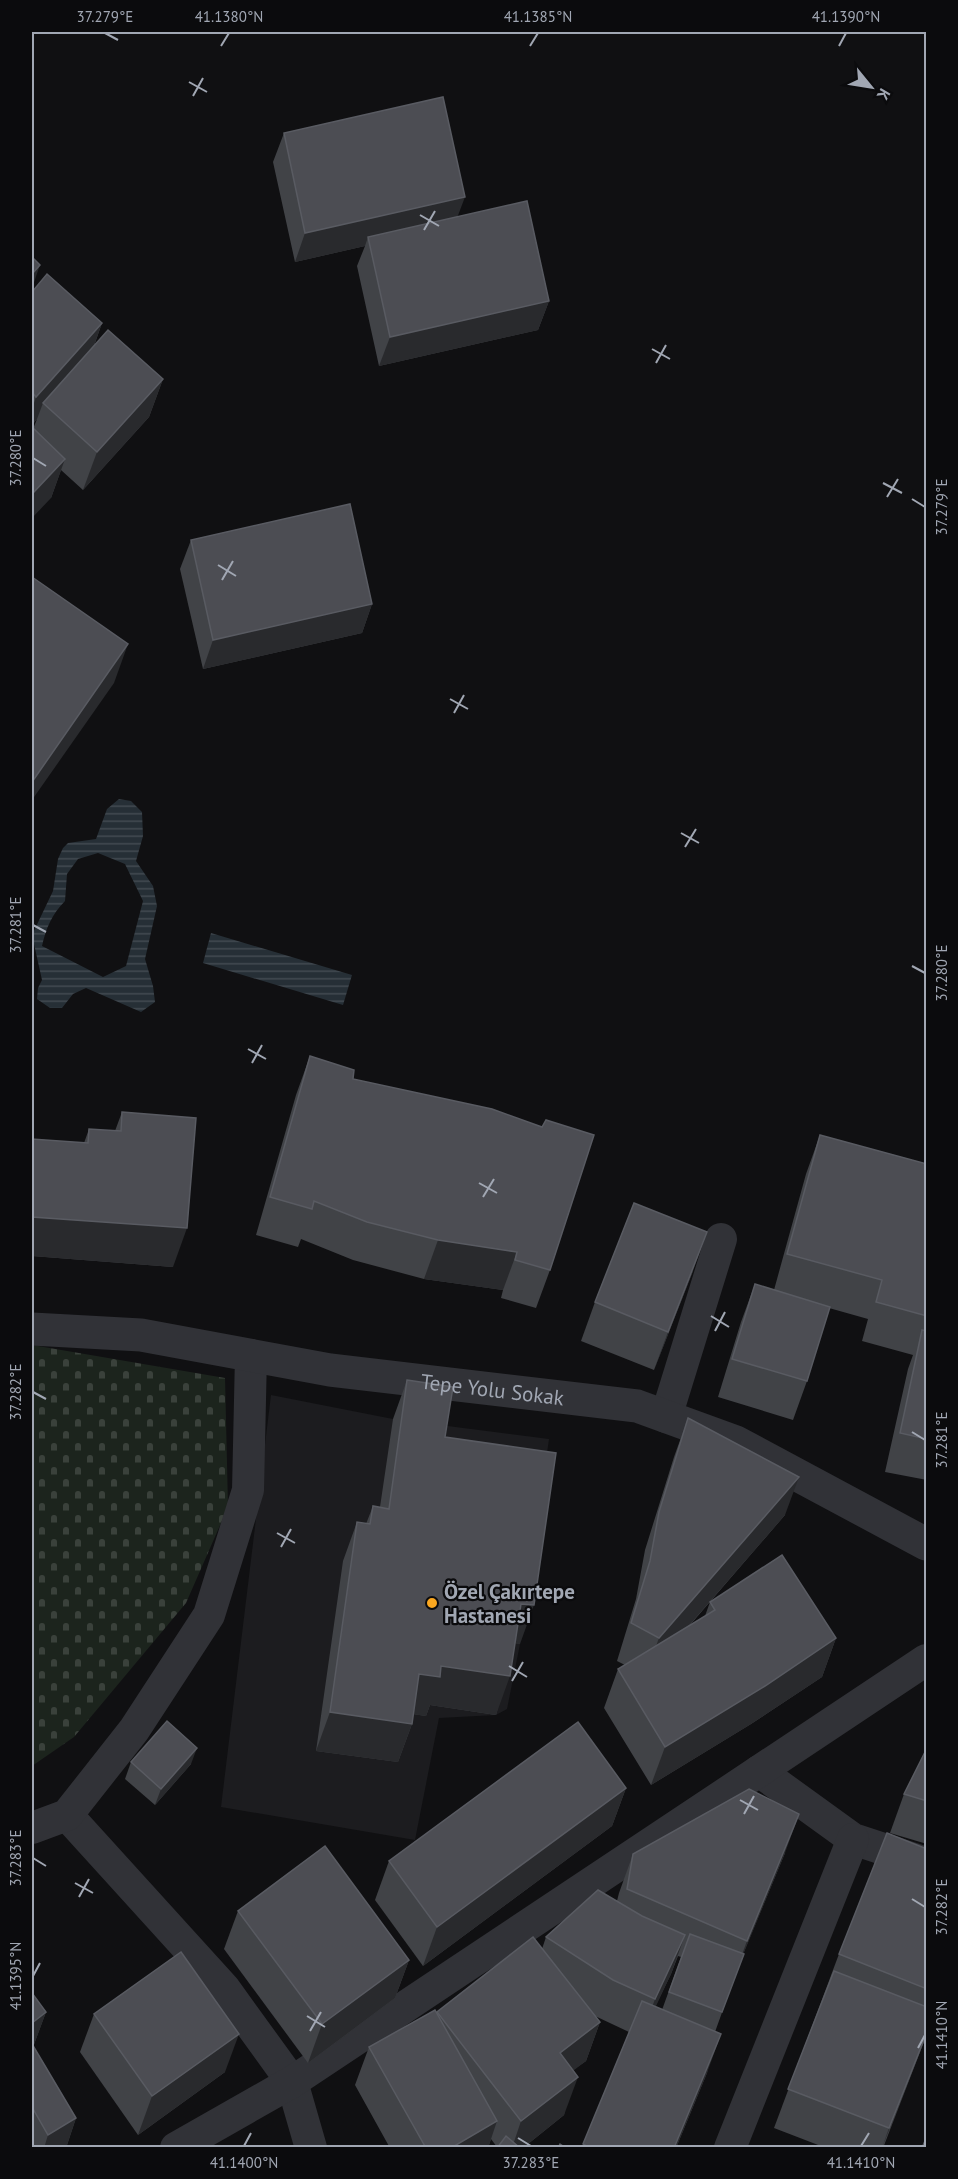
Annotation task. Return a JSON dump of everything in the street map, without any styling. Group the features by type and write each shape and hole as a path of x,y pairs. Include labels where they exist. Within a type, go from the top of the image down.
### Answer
{"street":[{"path":"666,1417 721,1239"},
{"name":"Tepe Yolu Sokak","path":"32,1329 141,1335 330,1370 637,1406 736,1442 927,1544"},
{"path":"32,1828 67,1815 134,1730 209,1615 248,1490 251,1355"},
{"path":"176,2148 292,2082 927,1660"},
{"path":"759,1771 853,1839 927,1863"},
{"path":"67,1815 224,1988 292,2082 311,2148"},
{"path":"730,2148 853,1839"}],"shaded area":[{"path":"119,799 131,801 142,812 143,836 136,861 153,886 157,906 145,959 155,1002 141,1012 86,988 73,994 62,1008 50,1008 37,999 38,988 42,980 32,935 53,891 58,859 63,848 68,843 96,839 107,809","holes":["98,853 125,864 143,901 126,966 103,977 42,946 50,922 65,901 67,874 78,859"]},
{"path":"211,933 352,975 343,1005 203,963"},
{"path":"271,1395 393,1419 549,1439 520,1644 507,1709 496,1715 439,1718 415,1840 221,1807"}],"green space":[{"path":"32,1345 225,1378 228,1507 186,1603 74,1737 32,1766"}],"building":[{"path":"443,97 465,197 305,233 284,133"},
{"path":"527,201 549,301 390,337 368,237"},
{"path":"32,257 40,265 32,274"},
{"path":"47,274 102,323 36,397 32,392 32,292"},
{"path":"108,330 163,379 97,452 43,403"},
{"path":"32,427 65,459 32,494"},
{"path":"350,504 372,604 213,640 191,540"},
{"path":"32,577 128,644 32,782"},
{"path":"310,1056 354,1070 353,1079 492,1109 542,1127 546,1120 594,1135 550,1270 515,1260 517,1252 438,1240 367,1222 314,1201 312,1209 270,1197"},
{"path":"122,1112 196,1118 187,1228 32,1217 32,1139 88,1143 89,1129 121,1131"},
{"path":"820,1135 927,1164 927,1316 876,1302 882,1280 787,1254"},
{"path":"634,1203 707,1232 668,1332 595,1302"},
{"path":"755,1284 830,1307 807,1381 732,1359"},
{"path":"922,1330 927,1331 927,1439 900,1433"},
{"name":"Özel Çakırtepe Hastanesi","path":"407,1380 453,1387 445,1437 556,1453 534,1605 521,1604 510,1676 441,1666 440,1677 419,1674 412,1724 330,1712 357,1522 370,1524 373,1506 389,1509"},
{"path":"688,1418 799,1477 659,1638 631,1623 650,1561 659,1512"},
{"path":"782,1555 836,1638 765,1686 665,1747 618,1669 715,1610 710,1602"},
{"path":"167,1721 197,1748 161,1789 131,1762"},
{"path":"578,1722 626,1788 437,1927 389,1861"},
{"path":"927,1748 927,1801 904,1794"},
{"path":"749,1789 799,1814 747,1941 627,1889 633,1854"},
{"path":"887,1833 927,1849 927,1989 839,1954"},
{"path":"325,1846 409,1960 322,2024 238,1911"},
{"path":"598,1890 642,1916 685,1935 655,1999 613,1980 546,1937"},
{"path":"690,1934 744,1954 722,2012 669,1992"},
{"path":"533,1937 600,2022 560,2053 578,2077 521,2121 437,2012"},
{"path":"181,1952 239,2034 152,2096 94,2014"},
{"path":"834,1971 927,2007 927,2032 889,2128 788,2089"},
{"path":"32,1993 46,2012 32,2023"},
{"path":"642,2001 721,2034 674,2148 590,2148 583,2144"},
{"path":"435,2010 497,2121 451,2148 426,2148 369,2047"},
{"path":"32,2044 76,2118 48,2135 32,2107"},
{"path":"506,2136 520,2148 497,2148"},
{"path":"927,2136 927,2148 922,2148"}],"place":[{"name":"Özel Çakırtepe Hastanesi","path":"432,1603"}]}
